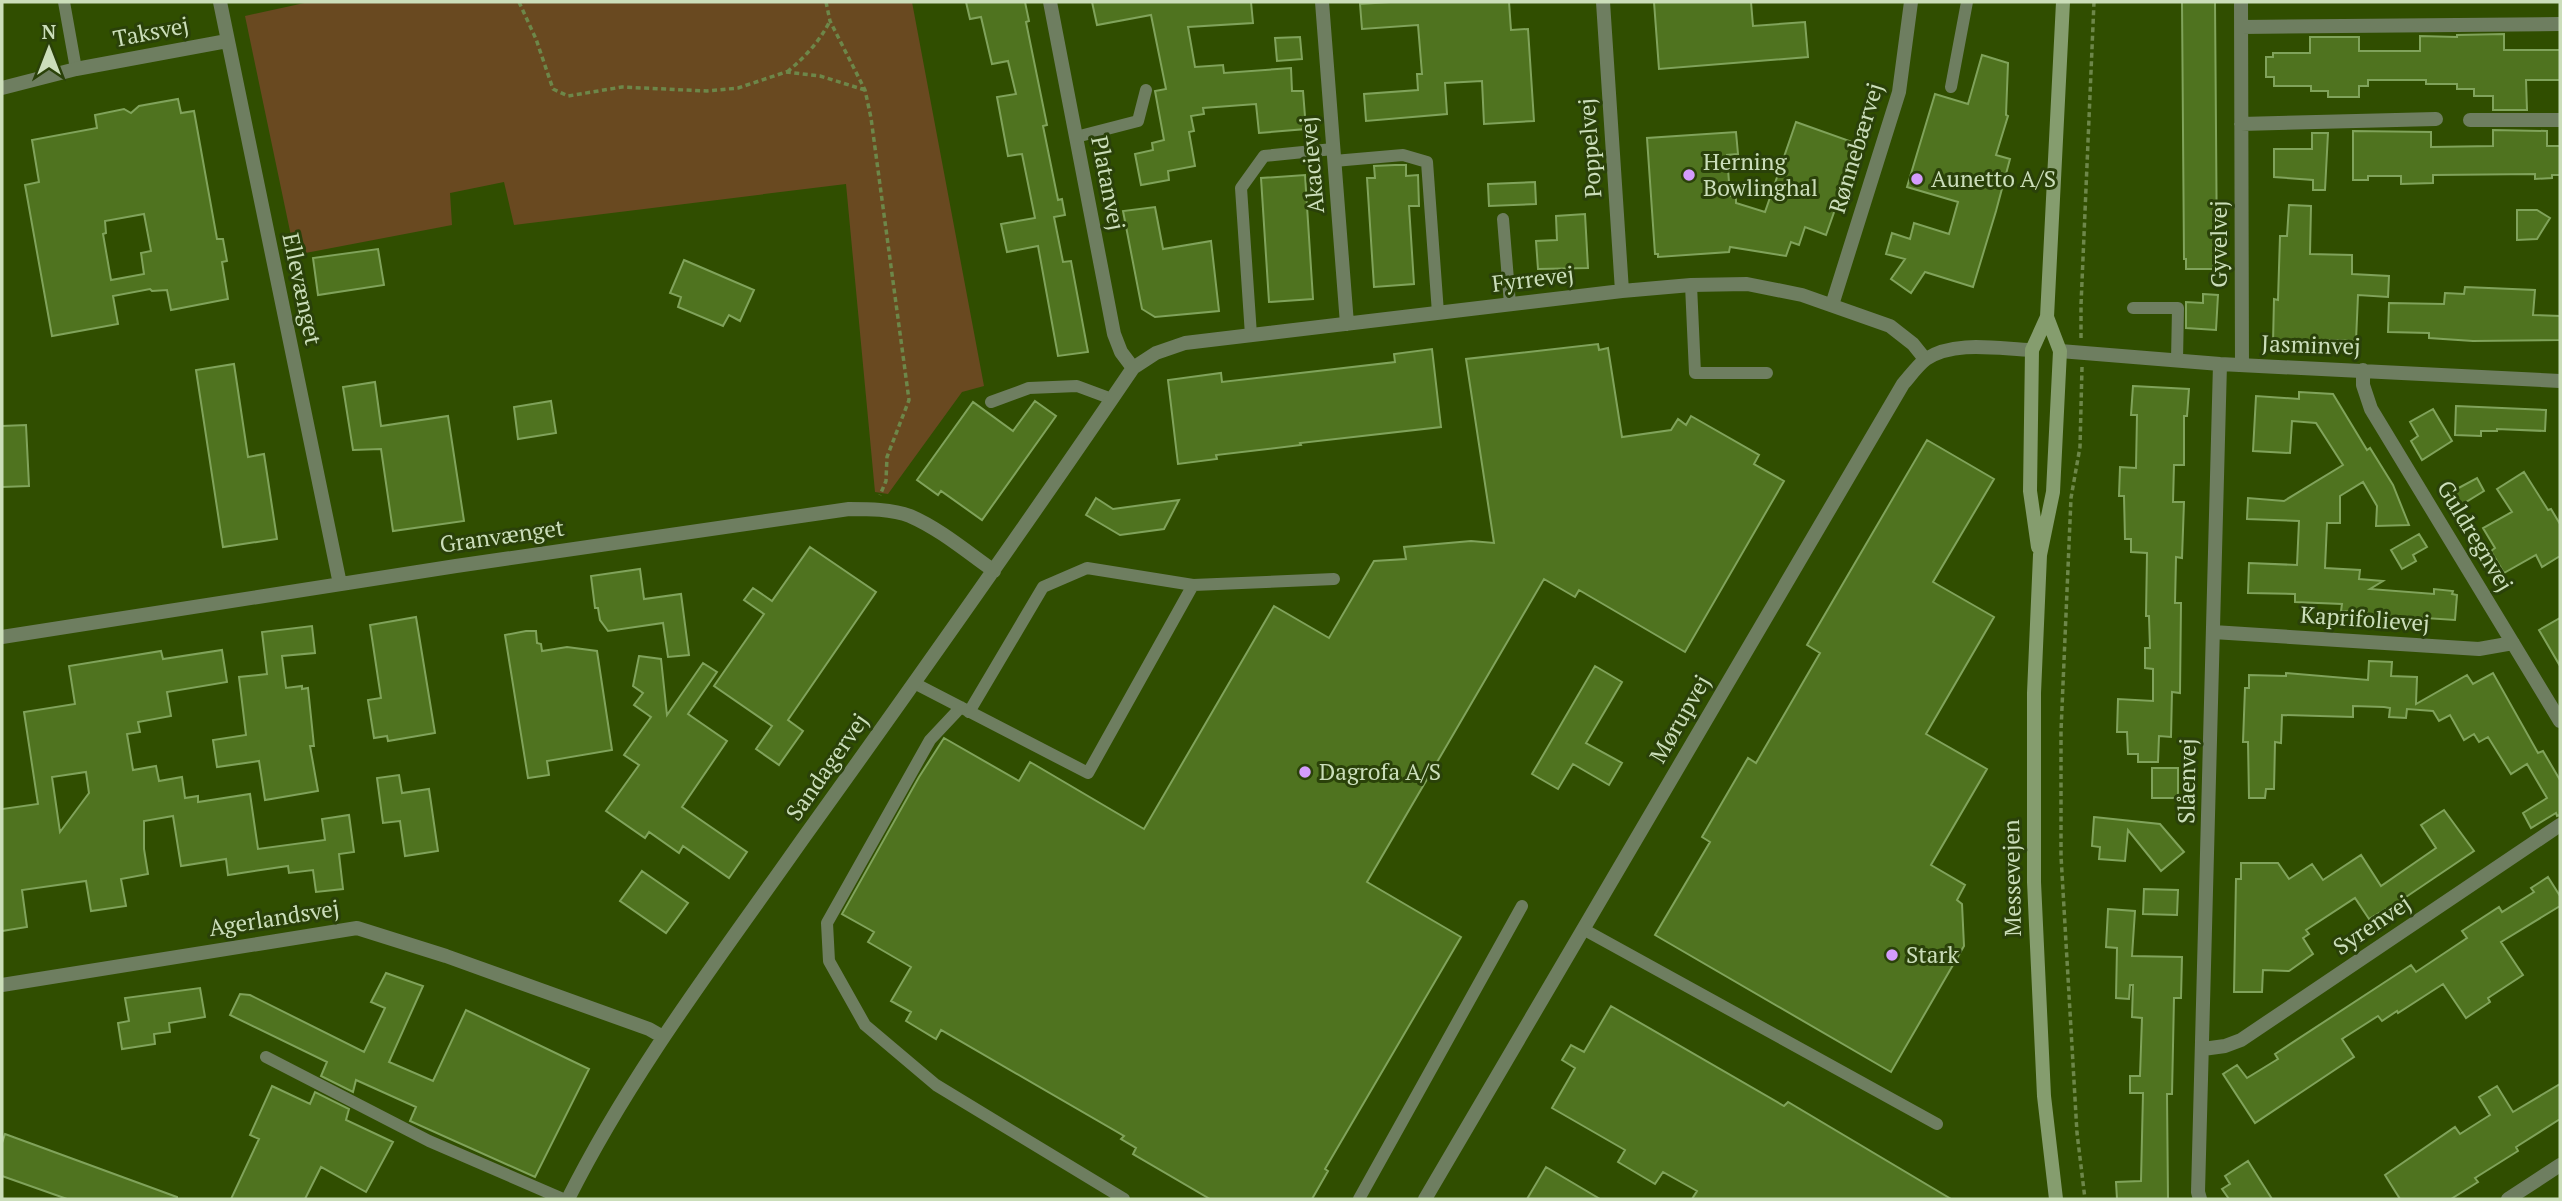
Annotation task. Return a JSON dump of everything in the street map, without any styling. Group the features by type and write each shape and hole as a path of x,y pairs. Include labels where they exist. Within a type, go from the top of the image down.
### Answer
{"main road":[{"name":"Messevejen","path":"2040,555 2030,491 2032,350 2047,317 2063,2"},
{"name":"Messevejen","path":"2047,317 2060,351 2053,492 2040,555 2034,693 2034,881 2044,1096 2056,1199"},
{"path":"2032,350 2060,351"}],"street":[{"name":"Ellevænget","path":"220,2 340,584"},
{"name":"Platanvej","path":"1050,2 1114,334 1121,352 1133,368"},
{"name":"Akacievej","path":"1322,2 1347,324"},
{"name":"Poppelvej","path":"1604,2 1622,291"},
{"name":"Rønnebærvej","path":"1832,305 1899,92 1911,2"},
{"name":"Gyvelvej","path":"2241,2 2242,365"},
{"path":"2241,27 2560,24"},
{"name":"Taksvej","path":"2,88 76,69 227,41"},
{"path":"2241,124 2436,120"},
{"path":"2470,120 2560,120"},
{"name":"Fyrrevej","path":"1133,368 1156,353 1185,342 1622,291 1691,285 1747,284 1802,295 1890,326 1913,344 1925,359"},
{"path":"1925,359 1946,351 1975,348 2032,350"},
{"name":"Jasminvej","path":"2060,351 2220,364 2560,381"},
{"name":"Mørupvej","path":"1425,1199 1903,384 1925,359"},
{"name":"Slåenvej","path":"2200,1199 2220,364"},
{"name":"Sandagervej","path":"568,1199 591,1154 663,1037 994,571 1133,368"},
{"name":"Guldregnvej","path":"2363,370 2363,385 2371,409 2560,721"},
{"name":"Granvænget","path":"2,637 849,509 874,509 908,515 938,531 994,571"},
{"name":"Kaprifolievej","path":"2213,632 2479,649 2513,643"},
{"name":"Syrenvej","path":"2203,1049 2225,1046 2241,1040 2560,825"},
{"name":"Agerlandsvej","path":"2,985 357,928 446,956 636,1024 663,1037"},
{"path":"2508,1199 2560,1165"}],"lane":[{"path":"64,2 76,69"},
{"path":"1951,87 1967,2"},
{"path":"1076,137 1139,121 1146,90"},
{"path":"1251,335 1241,188 1264,156 1403,155 1427,162 1438,313"},
{"path":"1503,219 1510,304"},
{"path":"1691,285 1695,373 1767,373"},
{"path":"2133,308 2178,308 2177,360"},
{"path":"991,402 1030,387 1077,386 1112,399"},
{"path":"1124,1199 936,1085 865,1026 829,961 827,923 930,740 965,710 1043,587 1087,568 1193,585 1334,579"},
{"path":"914,683 1088,773 1193,585"},
{"path":"1359,1199 1522,906"},
{"path":"1583,929 1937,1124"},
{"path":"266,1057 429,1141 563,1199"}],"path":[{"path":"519,2 536,39 553,89 568,96 622,87 707,91 738,88 786,72 819,41 830,20"},
{"path":"826,2 830,20 865,90 909,400 887,457 886,481 874,509"},
{"path":"2085,1199 2075,1106 2061,856 2061,717 2071,498 2080,447 2081,305 2094,2"},
{"path":"786,72 820,76 865,90"}],"shaded area":[{"path":"309,2 912,2 984,386 962,392 888,494 875,492 846,184 514,225 504,182 450,193 452,225 295,255 245,16"}],"building":[{"path":"966,2 1025,2 1029,21 1026,22 1047,125 1043,126 1058,200 1062,199 1065,215 1054,217 1063,262 1071,261 1088,352 1058,356 1038,246 1007,252 1001,224 1035,218 1022,154 1008,156 997,97 1016,94 1008,61 992,64 981,17 970,19"},
{"path":"1092,2 1251,2 1253,23 1188,27 1195,67 1223,65 1224,73 1291,68 1292,91 1303,91 1306,129 1259,133 1256,104 1203,108 1204,114 1191,116 1194,131 1189,132 1195,166 1168,171 1169,180 1141,185 1135,154 1153,150 1152,143 1164,140 1155,91 1166,89 1151,15 1097,25"},
{"path":"1509,2 1511,30 1528,29 1534,121 1484,124 1482,81 1445,83 1447,114 1366,121 1364,94 1418,90 1417,74 1422,74 1418,25 1362,29 1360,4"},
{"path":"1654,2 1751,2 1753,26 1805,22 1808,57 1659,69"},
{"path":"2182,2 2215,2 2217,258 2213,258 2213,269 2186,269 2184,259"},
{"path":"2504,34 2504,50 2560,50 2560,80 2526,80 2527,110 2493,110 2493,96 2474,96 2474,89 2457,89 2457,84 2426,84 2426,80 2368,80 2368,86 2359,86 2359,97 2328,97 2328,91 2311,91 2311,86 2274,86 2274,77 2266,77 2266,57 2273,57 2273,53 2310,53 2310,37 2359,37 2359,51 2420,51 2420,36"},
{"path":"1300,37 1302,59 1277,61 1275,38"},
{"path":"1982,55 2008,63 2008,116 1996,155 2010,159 1996,211 1973,287 1925,272 1911,293 1891,279 1905,259 1886,254 1892,233 1910,239 1914,223 1949,234 1958,202 1907,187 1935,94 1968,104"},
{"path":"178,99 181,113 194,111 217,239 223,239 227,261 222,262 228,299 171,310 167,290 150,289 113,296 118,324 52,336 25,185 39,182 32,140 97,128 95,115 124,109 131,113 139,106","holes":["144,214 151,251 141,253 144,274 111,280 103,234 106,233 105,221"]},
{"path":"1796,122 1858,144 1826,235 1805,227 1799,245 1791,242 1786,256 1730,247 1729,252 1658,257 1658,254 1655,254 1647,138 1736,132 1738,154 1727,155 1730,196 1736,195 1736,203 1765,212"},
{"path":"2493,130 2547,131 2547,146 2560,146 2560,175 2535,179 2535,174 2433,175 2433,183 2401,184 2401,176 2368,176 2368,180 2353,180 2353,131 2431,132 2431,147 2493,146"},
{"path":"2312,133 2328,133 2325,190 2313,190 2313,180 2274,177 2274,149 2312,149"},
{"path":"1406,165 1406,176 1418,175 1419,206 1409,206 1414,284 1374,287 1367,178 1375,178 1374,166"},
{"path":"1305,175 1313,299 1269,302 1261,178"},
{"path":"1535,182 1536,204 1489,206 1488,184"},
{"path":"2289,205 2311,206 2310,254 2352,255 2352,274 2389,276 2388,297 2358,295 2356,341 2330,340 2329,344 2273,343 2274,299 2278,300 2280,236 2287,236"},
{"path":"1155,207 1163,249 1211,241 1219,311 1155,317 1142,309 1123,211"},
{"path":"2517,210 2537,210 2550,218 2537,239 2517,240"},
{"path":"1585,214 1588,268 1538,269 1536,241 1557,240 1556,216"},
{"path":"378,249 384,285 318,295 313,258"},
{"path":"684,260 754,290 740,321 729,315 723,326 678,307 681,297 670,293"},
{"path":"2465,287 2535,290 2533,315 2560,316 2560,340 2473,341 2429,338 2429,333 2388,332 2389,303 2444,304 2445,293 2464,294"},
{"path":"2203,294 2218,295 2216,330 2186,328 2186,302 2203,303"},
{"name":"Dagrofa A/S","path":"1598,344 1599,350 1608,348 1622,437 1671,430 1678,419 1686,425 1691,416 1759,455 1754,464 1784,481 1685,652 1579,590 1575,597 1544,579 1367,882 1461,937 1325,1169 1328,1171 1312,1199 1210,1199 1133,1154 1136,1148 1121,1139 1124,1136 941,1030 936,1039 906,1021 911,1012 891,1001 911,967 868,942 874,932 842,914 944,738 1019,781 1030,762 1144,829 1274,606 1329,638 1374,561 1406,559 1404,547 1471,541 1494,543 1466,359"},
{"path":"1432,349 1441,427 1300,443 1301,445 1216,455 1217,459 1178,464 1168,380 1221,373 1222,382 1395,362 1394,354"},
{"path":"234,364 248,457 264,454 277,539 223,547 196,370"},
{"path":"375,382 381,426 448,416 464,521 393,531 381,449 353,450 343,387"},
{"path":"2133,386 2189,389 2187,416 2184,416 2184,465 2174,465 2173,502 2184,502 2182,558 2176,557 2175,603 2181,603 2180,693 2172,692 2171,737 2159,736 2158,762 2138,762 2138,754 2128,754 2127,732 2117,732 2118,699 2153,701 2153,669 2145,668 2145,648 2150,648 2149,616 2146,616 2147,553 2131,552 2131,539 2125,539 2124,496 2119,496 2120,467 2136,468 2137,415 2131,415"},
{"path":"2299,392 2333,394 2367,450 2370,448 2393,485 2409,525 2376,526 2377,506 2363,482 2340,496 2340,523 2327,523 2325,568 2360,570 2359,579 2383,581 2370,589 2434,594 2434,589 2453,591 2452,594 2457,595 2455,620 2394,616 2393,621 2367,619 2367,613 2341,611 2342,604 2295,602 2295,594 2248,593 2249,563 2297,565 2299,521 2247,519 2248,498 2284,501 2343,465 2316,423 2292,421 2290,453 2253,451 2256,396 2299,399"},
{"path":"551,401 556,433 518,439 514,407"},
{"path":"1035,401 1056,416 982,520 941,491 938,495 917,480 973,402 1013,431"},
{"path":"2456,406 2546,410 2545,431 2497,429 2481,431 2481,436 2455,435"},
{"path":"2433,409 2452,441 2422,460 2411,441 2418,436 2410,422"},
{"path":"26,425 29,486 2,487 2,426"},
{"path":"1927,440 1994,479 1933,582 1994,617 1926,734 1987,769 1931,865 1965,885 1957,900 1962,904 1964,946 1891,1072 1655,935 1710,842 1702,837 1748,758 1756,763 1820,653 1807,645"},
{"path":"2524,472 2560,524 2560,556 2542,567 2536,555 2504,573 2491,551 2495,548 2483,528 2512,512 2497,489"},
{"path":"2477,478 2484,491 2461,505 2453,491"},
{"path":"1096,498 1113,509 1179,500 1164,529 1120,535 1086,515"},
{"path":"2419,534 2427,547 2413,555 2416,561 2402,569 2391,550"},
{"path":"810,547 876,592 788,720 803,731 779,765 756,749 772,726 714,686 764,614 744,600 753,588 772,601"},
{"path":"640,569 644,599 681,594 689,655 668,657 663,623 608,631 600,620 598,608 595,608 591,576"},
{"path":"416,617 435,733 388,741 387,736 374,738 368,700 381,698 370,625"},
{"path":"2560,618 2560,666 2539,630"},
{"path":"312,626 315,653 282,656 286,688 308,688 314,746 310,746 318,791 265,800 259,761 217,767 213,740 246,735 239,677 267,674 262,632"},
{"path":"536,631 537,643 541,644 542,651 567,647 597,651 612,750 547,761 549,775 528,778 505,635"},
{"path":"222,650 227,682 167,692 171,716 138,722 140,732 127,734 133,770 156,766 159,781 182,777 185,798 198,796 198,802 250,794 258,849 325,840 322,819 349,815 354,852 339,854 343,889 316,892 313,870 289,873 288,866 228,875 226,859 181,866 173,816 144,821 144,849 148,874 121,879 126,906 91,911 86,881 22,890 27,927 2,931 2,809 38,804 24,712 75,704 69,666 161,651 163,659","holes":["86,772 89,793 60,832 52,777"]},
{"path":"639,656 661,659 667,715 703,663 717,672 688,714 727,741 682,807 747,852 729,878 683,846 679,853 649,832 645,838 606,811 639,765 624,755 651,717 634,705 643,693 633,686"},
{"path":"2369,661 2392,662 2391,676 2417,677 2416,704 2467,675 2473,684 2493,673 2538,753 2543,751 2560,780 2560,815 2557,816 2556,813 2531,828 2523,813 2547,798 2527,764 2511,774 2488,737 2479,742 2474,734 2464,740 2450,715 2439,721 2433,711 2407,709 2406,718 2389,717 2390,708 2384,707 2353,706 2353,717 2282,715 2281,743 2275,742 2274,789 2266,789 2265,798 2249,798 2248,742 2243,742 2245,688 2249,688 2249,675 2286,676 2286,673 2368,680"},
{"path":"1595,666 1622,682 1586,743 1622,763 1609,785 1573,764 1558,789 1532,774"},
{"path":"2152,768 2178,768 2178,798 2152,798"},
{"path":"399,775 402,793 429,789 438,851 405,856 400,821 383,823 377,778"},
{"path":"2444,810 2474,851 2369,919 2355,898 2306,930 2309,934 2303,938 2313,954 2289,971 2263,970 2262,992 2234,992 2236,879 2241,879 2241,863 2278,863 2289,879 2312,864 2323,880 2361,855 2381,886 2436,848 2421,825"},
{"path":"2094,817 2160,824 2184,852 2161,871 2128,830 2125,861 2099,859 2100,847 2092,846"},
{"path":"642,871 688,903 666,933 620,901"},
{"path":"2548,877 2560,896 2560,906 2501,942 2523,975 2488,998 2490,1002 2466,1018 2443,984 2382,1021 2378,1016 2342,1039 2354,1057 2255,1123 2223,1074 2237,1065 2247,1078 2278,1059 2275,1054 2411,965 2416,972 2467,938 2462,931 2499,907 2502,912 2534,892 2531,888"},
{"path":"2144,889 2178,890 2177,915 2143,914"},
{"path":"2108,909 2135,911 2132,956 2182,957 2181,998 2174,998 2172,1094 2167,1094 2168,1199 2117,1199 2116,1182 2141,1181 2143,1093 2130,1093 2130,1076 2140,1076 2142,1018 2132,1017 2133,985 2130,985 2129,999 2116,998 2117,948 2106,947"},
{"path":"386,973 423,986 389,1062 433,1081 466,1010 589,1069 535,1177 410,1121 416,1107 356,1080 353,1092 321,1076 327,1062 230,1015 240,994 250,995 364,1052 385,1008 371,1002"},
{"path":"200,988 205,1017 169,1023 170,1032 154,1034 155,1044 122,1049 118,1023 129,1021 125,998"},
{"path":"1611,1006 1784,1106 1788,1102 1951,1199 1692,1199 1697,1191 1663,1172 1655,1184 1618,1162 1625,1150 1552,1108 1575,1068 1562,1060 1571,1045 1584,1052"},
{"path":"2560,1084 2560,1119 2516,1147 2518,1151 2475,1178 2478,1182 2451,1199 2400,1199 2385,1175 2455,1127 2460,1134 2490,1115 2479,1097 2497,1086 2513,1112"},
{"path":"272,1086 310,1104 315,1092 349,1109 346,1120 393,1142 366,1192 321,1167 305,1199 231,1199 259,1139 250,1135"},
{"path":"5,1134 177,1199 67,1199 2,1176 2,1143"},
{"path":"2248,1161 2272,1199 2229,1199 2222,1189 2230,1184 2225,1176"},
{"path":"1546,1167 1600,1199 1527,1199"}],"place":[{"name":"Herning Bowlinghal","path":"1689,175"},
{"name":"Aunetto A/S","path":"1917,179"},
{"name":"Dagrofa A/S","path":"1305,772"},
{"name":"Stark","path":"1892,955"}]}
